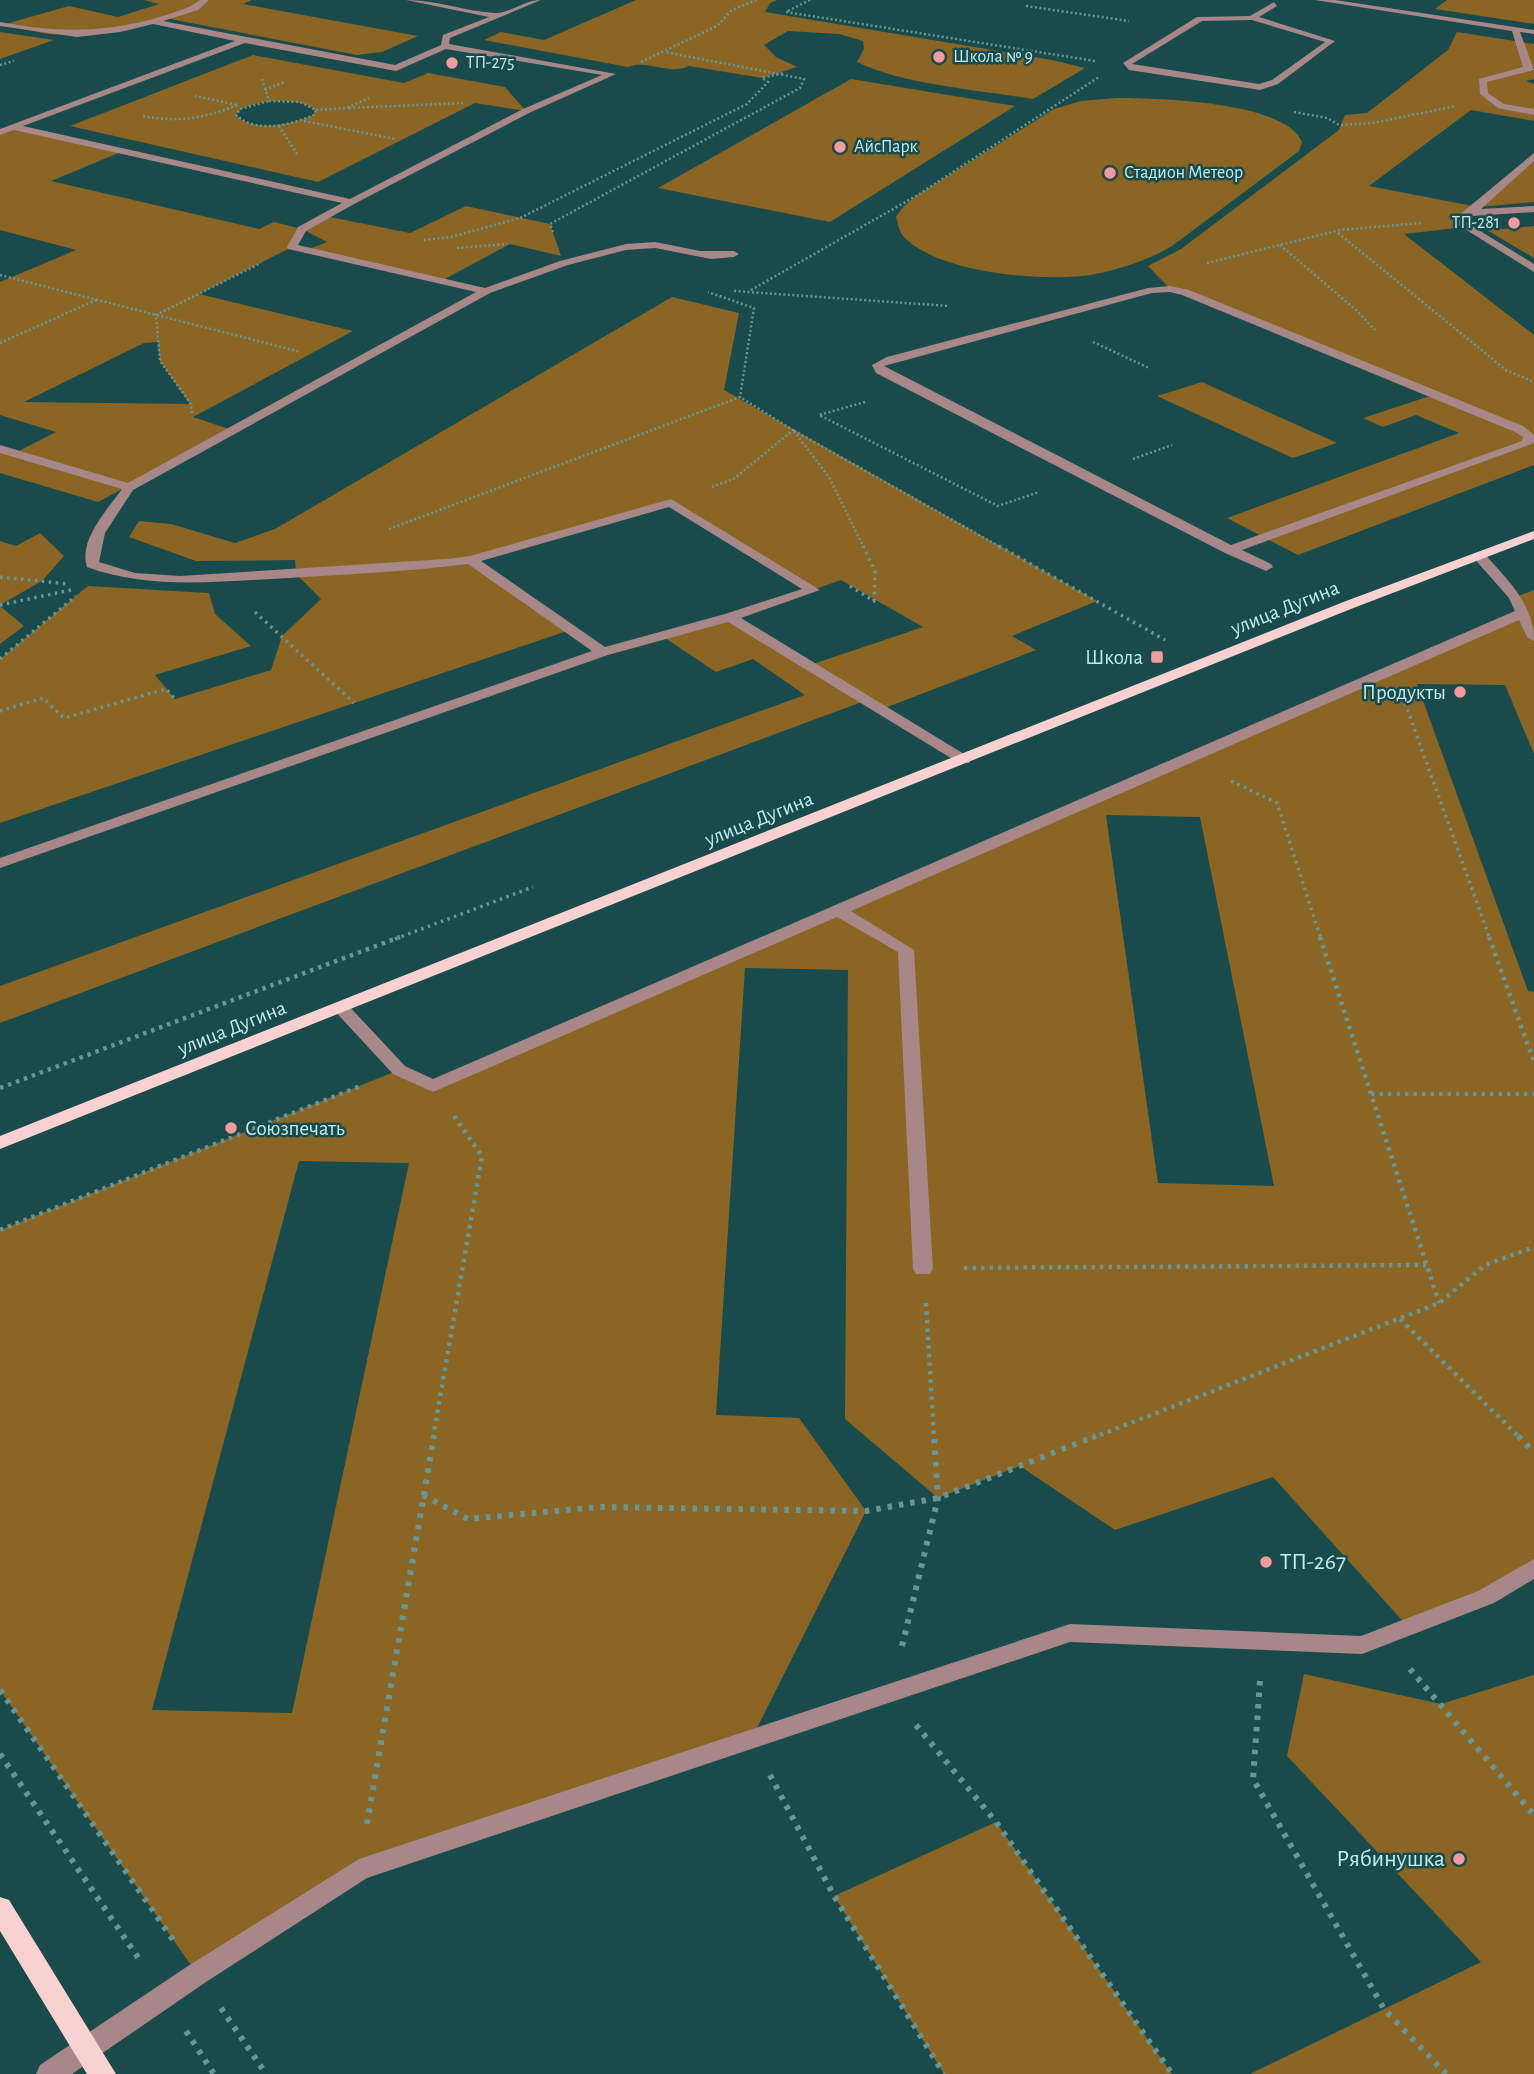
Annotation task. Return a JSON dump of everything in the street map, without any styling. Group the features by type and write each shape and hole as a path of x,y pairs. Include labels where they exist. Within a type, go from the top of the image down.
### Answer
{"main road":[{"name":"улица Дугина","path":"0,1143 1351,604 1534,535"},
{"path":"0,1908 102,2074"}],"street":[{"path":"0,24 48,34 85,36 113,33 195,8 205,0"},
{"path":"410,0 498,16"},
{"path":"445,46 446,37 537,0"},
{"path":"1319,0 1534,32"},
{"path":"1252,18 1331,41 1275,82 1259,87 1129,67 1127,63 1200,19 1252,18 1274,4"},
{"path":"155,22 396,68 445,46 612,74"},
{"path":"1515,29 1531,68 1482,81 1484,94 1501,106 1534,113"},
{"path":"0,132 244,40"},
{"path":"486,291 292,247 302,229 351,202 526,111 612,74"},
{"path":"13,127 351,202"},
{"path":"1534,156 1471,213 1457,221 1534,269"},
{"path":"1471,213 1534,209"},
{"path":"0,863 603,652 730,617 813,590 671,503 471,560 403,569 138,579 110,573 92,565 91,553 98,534 129,487 486,291 628,247 658,246 707,256 723,257 734,254"},
{"path":"1230,550 1528,443 1529,436 1519,429 1285,332 1185,292 1170,289 1152,290 1041,318 891,359 878,365 880,371 1230,550 1266,567"},
{"path":"0,449 129,487"},
{"path":"1479,556 1515,597 1534,637"},
{"path":"471,560 603,652"},
{"path":"341,1008 399,1070 433,1086 1523,613"},
{"path":"730,617 964,760"},
{"path":"838,910 906,950 923,1269"},
{"path":"50,2074 197,1974 359,1870 1070,1633 1363,1646 1486,1597 1534,1569"}],"path":[{"path":"612,74 717,26 732,10 756,0"},
{"path":"810,0 786,12 1094,61"},
{"path":"1026,6 1140,23"},
{"path":"554,234 550,224 800,88 804,79 665,52"},
{"path":"259,69 269,102"},
{"path":"417,241 451,237 520,218 747,104 768,82 762,78 784,73"},
{"path":"960,307 751,290 916,196 1054,109 1101,76"},
{"path":"1339,125 1373,123 1491,99"},
{"path":"238,105 246,107 285,101 310,105 316,110 314,115 303,121 279,126 251,124 240,120 236,115 246,107"},
{"path":"346,108 475,103 526,111"},
{"path":"303,121 452,149"},
{"path":"1205,263 1279,244 1402,222 1457,221"},
{"path":"1338,233 1506,370 1534,382"},
{"path":"1279,244 1356,310 1382,338"},
{"path":"156,315 292,247"},
{"path":"0,275 351,365"},
{"path":"707,292 754,308 740,397"},
{"path":"0,343 97,299"},
{"path":"156,315 160,361 191,404 192,418"},
{"path":"913,388 818,415 998,506 1085,476"},
{"path":"740,397 793,430 1166,640"},
{"path":"377,534 740,397"},
{"path":"671,503 735,478 793,430"},
{"path":"793,430 829,477 875,571 874,601"},
{"path":"0,659 88,586 92,565"},
{"path":"0,577 88,586"},
{"path":"0,605 88,586"},
{"path":"254,611 384,729"},
{"path":"1393,670 1534,1062"},
{"path":"0,711 43,698 64,718 166,689 175,699"},
{"path":"1186,760 1276,803 1439,1303"},
{"path":"359,1870 482,1156 433,1086"},
{"path":"1371,1094 1534,1094"},
{"path":"423,1495 468,1519 599,1507 866,1511 938,1498 1439,1303 1485,1265 1534,1247"},
{"path":"1172,2074 996,1822 890,1694 938,1498 923,1269 1426,1265"},
{"path":"1399,1319 1534,1452"},
{"path":"1383,1637 1534,1815"},
{"path":"1263,1641 1253,1779 1384,2009 1446,2074"},
{"path":"0,1690 266,2074"},
{"path":"751,1740 834,1896 944,2074"},
{"path":"0,1754 214,2074"}],"shaded area":[{"path":"144,0 252,0 243,4 418,36 382,52 357,55 165,18 130,30 85,36 48,34 2,25 69,6 118,17 159,4"},
{"path":"636,0 777,0 770,3 765,12 1052,60 1085,68 1033,99 920,81 876,70 857,62 864,49 863,41 839,34 788,31 764,45 776,57 797,67 762,78 689,66 681,69 643,65 628,67 484,40 501,32 544,40"},
{"path":"1447,0 1534,0 1534,24 1435,9"},
{"path":"0,32 54,40 0,59"},
{"path":"1457,32 1534,44 1534,67 1529,68 1534,71 1534,79 1526,81 1534,84 1534,121 1471,110 1369,186 1478,207 1457,221 1456,228 1404,234 1534,335 1534,465 1298,555 1227,518 1459,433 1416,415 1383,427 1363,418 1433,395 1170,289 1148,266 1181,249 1339,130 1345,115 1367,113 1448,50"},
{"path":"253,55 404,83 428,73 505,87 526,111 475,103 318,182 70,126","holes":["269,101 300,103 315,110 313,115 305,118 273,125 251,124 236,114 247,106"]},
{"name":"АйсПарк","path":"851,79 1015,106 830,222 658,188"},
{"name":"Стадион Метеор","path":"1116,98 1188,101 1246,110 1272,118 1291,128 1302,142 1299,151 1172,246 1136,263 1096,274 1051,277 995,273 942,260 920,250 902,235 896,217 916,196 1054,109 1081,101"},
{"path":"13,127 121,152 51,181 259,229 274,222 302,229 292,247 199,294 353,331 193,417 232,430 98,502 0,473 0,449 15,453 56,432 0,415 0,282 76,250 0,230 0,132","holes":["158,342 160,361 190,404 24,402 144,343"]},
{"path":"1534,156 1534,202 1478,207"},
{"path":"466,206 550,224 561,256 510,244 441,281 307,250 327,242 302,229 325,216 410,233"},
{"path":"1490,220 1502,229 1534,226 1534,258 1485,229"},
{"path":"672,297 739,313 724,390 1097,601 1012,636 1036,650 882,709 867,700 0,1023 0,986 805,695 753,659 716,672 662,636 730,617 810,665 923,627 841,580 813,590 671,503 471,559 570,630 0,823 0,659 88,586 209,593 215,614 251,646 155,675 175,699 271,670 282,636 321,599 296,574 295,560 196,561 129,537 139,521 171,524 235,543 275,529"},
{"path":"1202,382 1337,443 1293,458 1157,396"},
{"path":"40,533 64,556 42,581 0,605 0,541 16,546"},
{"path":"1534,590 1534,754 1505,685 1417,684 1528,991 1534,992 1534,1568 1408,1627 1273,1477 1115,1530 1020,1466 938,1498 845,1419 848,970 745,968 716,1415 799,1418 866,1511 751,1740 359,1870 197,1974 0,1690 0,1230 399,1070 433,1086 1523,613 1515,597","holes":["1106,815 1200,817 1274,1186 1158,1183","299,1161 409,1163 292,1713 152,1710"]},
{"path":"0,606 24,626 0,644"},
{"name":"Рябинушка","path":"1304,1674 1441,1704 1534,1675 1534,2074 1250,2074 1481,1962 1287,1756"},
{"path":"996,1822 1172,2074 944,2074 834,1896"}],"place":[{"name":"Школа № 9","path":"939,57"},
{"name":"ТП-275","path":"452,63"},
{"name":"АйсПарк","path":"840,147"},
{"name":"Стадион Метеор","path":"1110,173"},
{"name":"ТП-281","path":"1514,223"},
{"name":"Школа","path":"1157,657"},
{"name":"Продукты","path":"1460,692"},
{"name":"Союзпечать","path":"231,1128"},
{"name":"ТП-267","path":"1266,1562"},
{"name":"Рябинушка","path":"1459,1859"}]}
